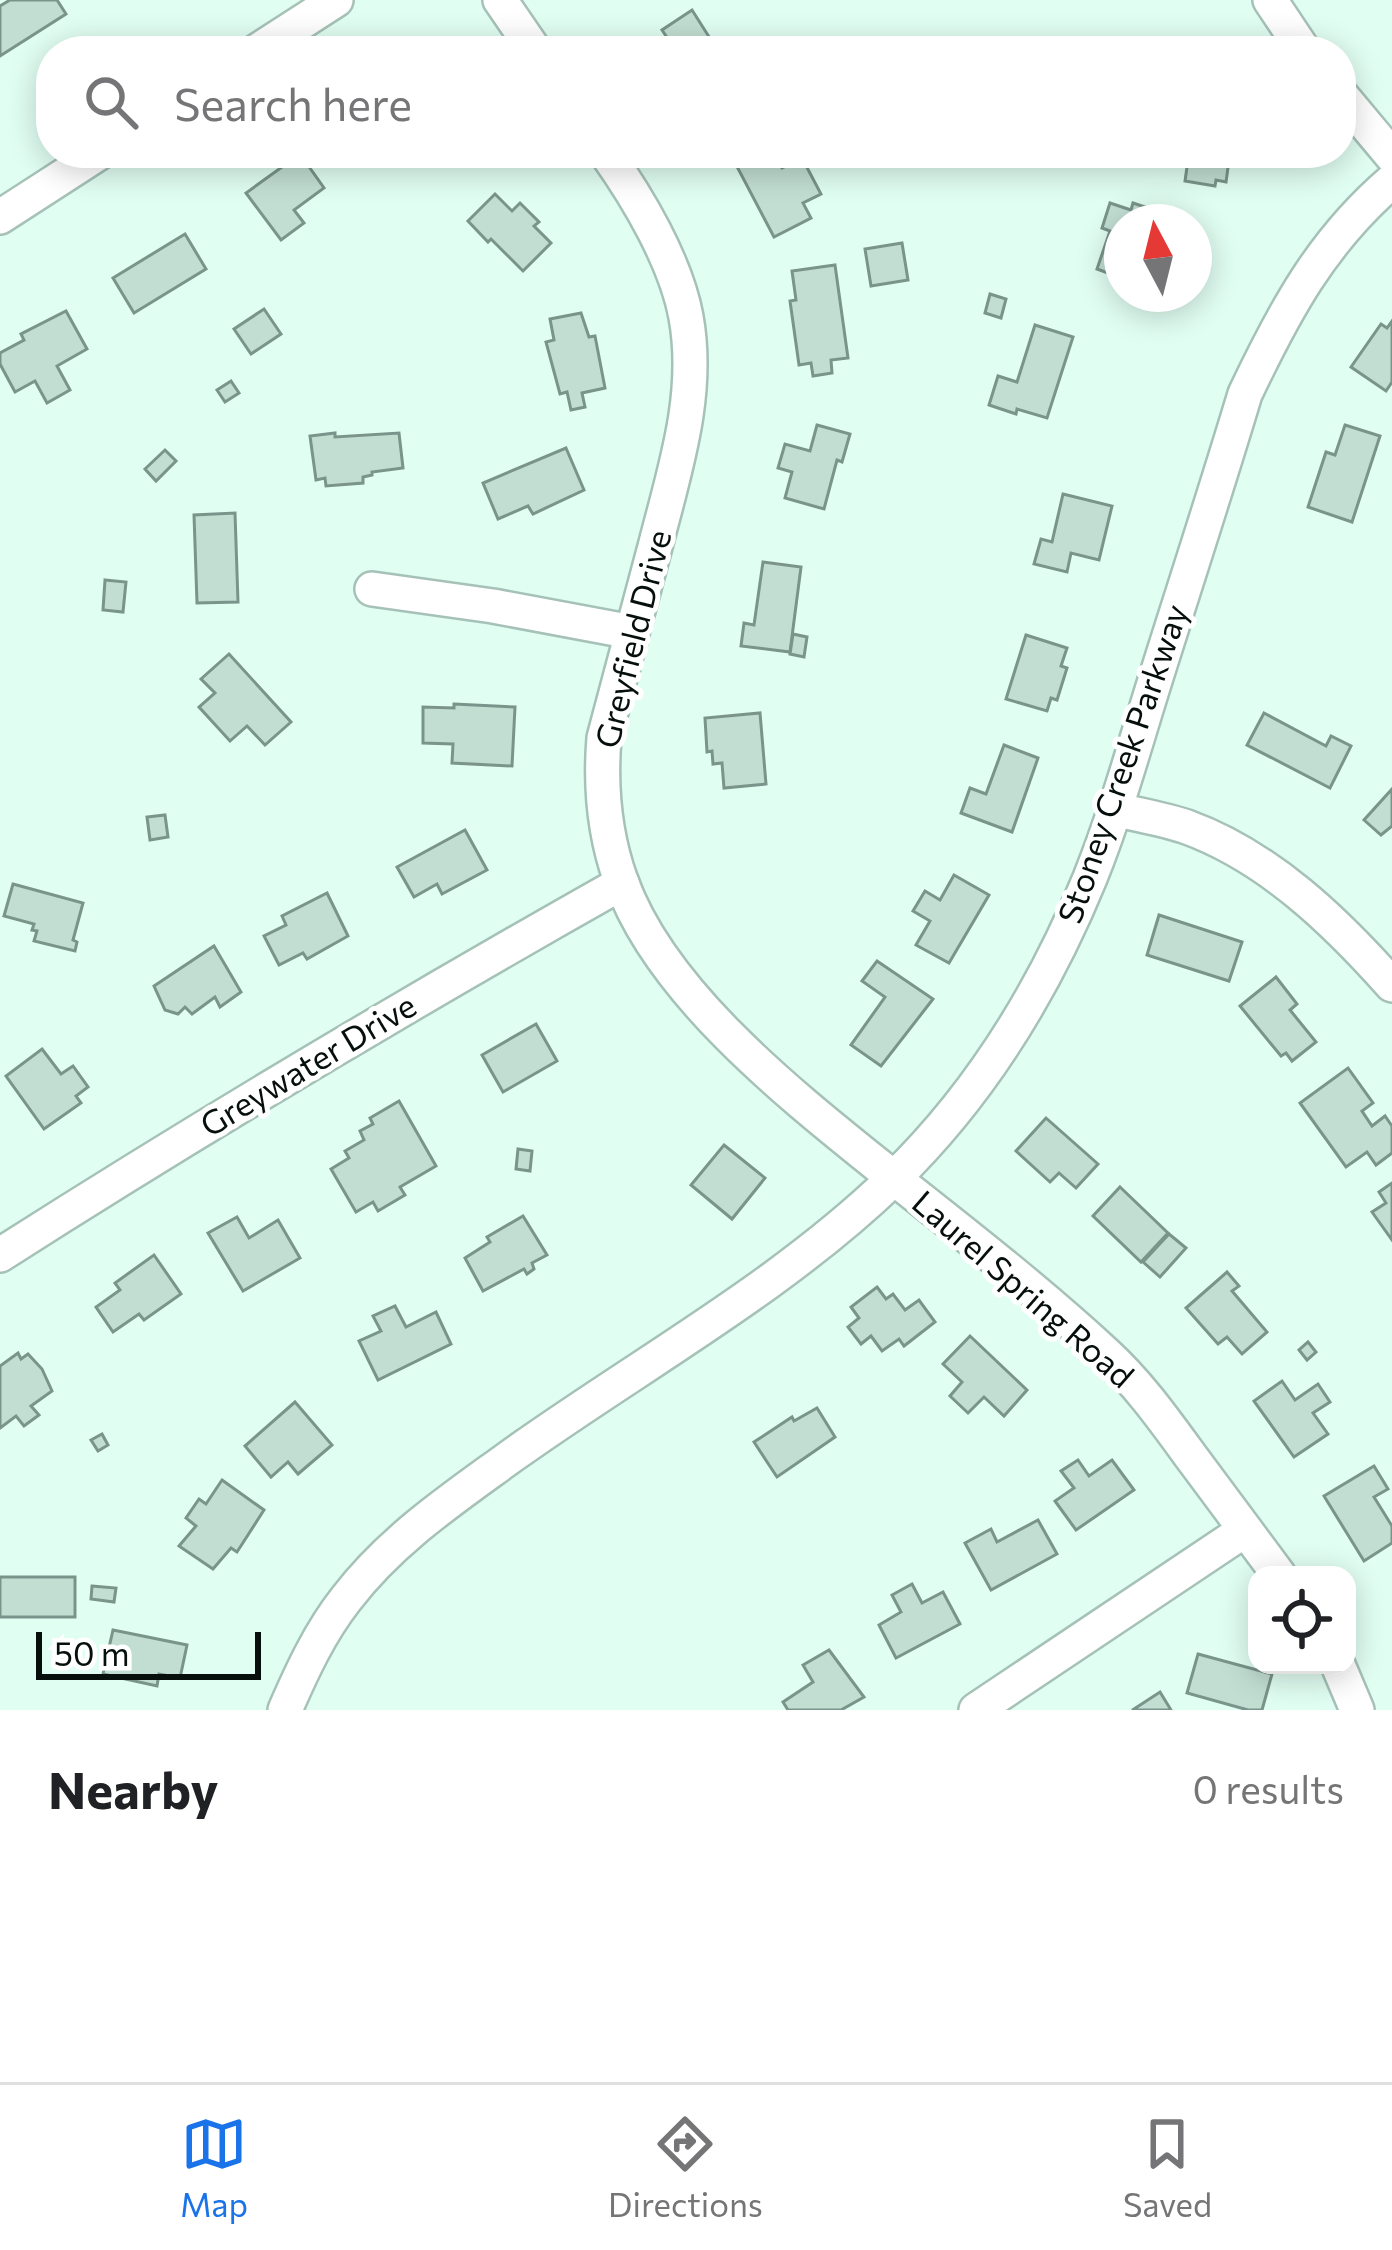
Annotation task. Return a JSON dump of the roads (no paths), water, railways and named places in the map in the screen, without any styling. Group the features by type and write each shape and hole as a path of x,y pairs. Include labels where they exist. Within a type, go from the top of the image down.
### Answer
{"street":[{"path":"280,36 336,0"},
{"path":"500,0 525,36"},
{"path":"1270,0 1294,36"},
{"path":"1356,113 1392,157"},
{"path":"0,217 76,168"},
{"name":"Greyfield Drive","path":"616,168 678,288 688,355 686,428 604,738 601,778 606,828 639,920 674,973 710,1016 810,1112 894,1178"},
{"name":"Stoney Creek Parkway","path":"285,1710 308,1660 346,1599 425,1518 836,1231 894,1178 976,1085 1054,956 1090,878 1245,394 1301,285 1338,236 1392,181"},
{"path":"372,589 632,632"},
{"path":"1114,809 1184,826 1263,866 1355,943 1392,985"},
{"name":"Greywater Drive","path":"0,1255 398,1010 622,883"},
{"name":"Laurel Spring Road","path":"894,1178 1107,1355 1152,1403 1272,1566"},
{"path":"976,1710 1245,1530"},
{"path":"1342,1674 1358,1710"}]}
